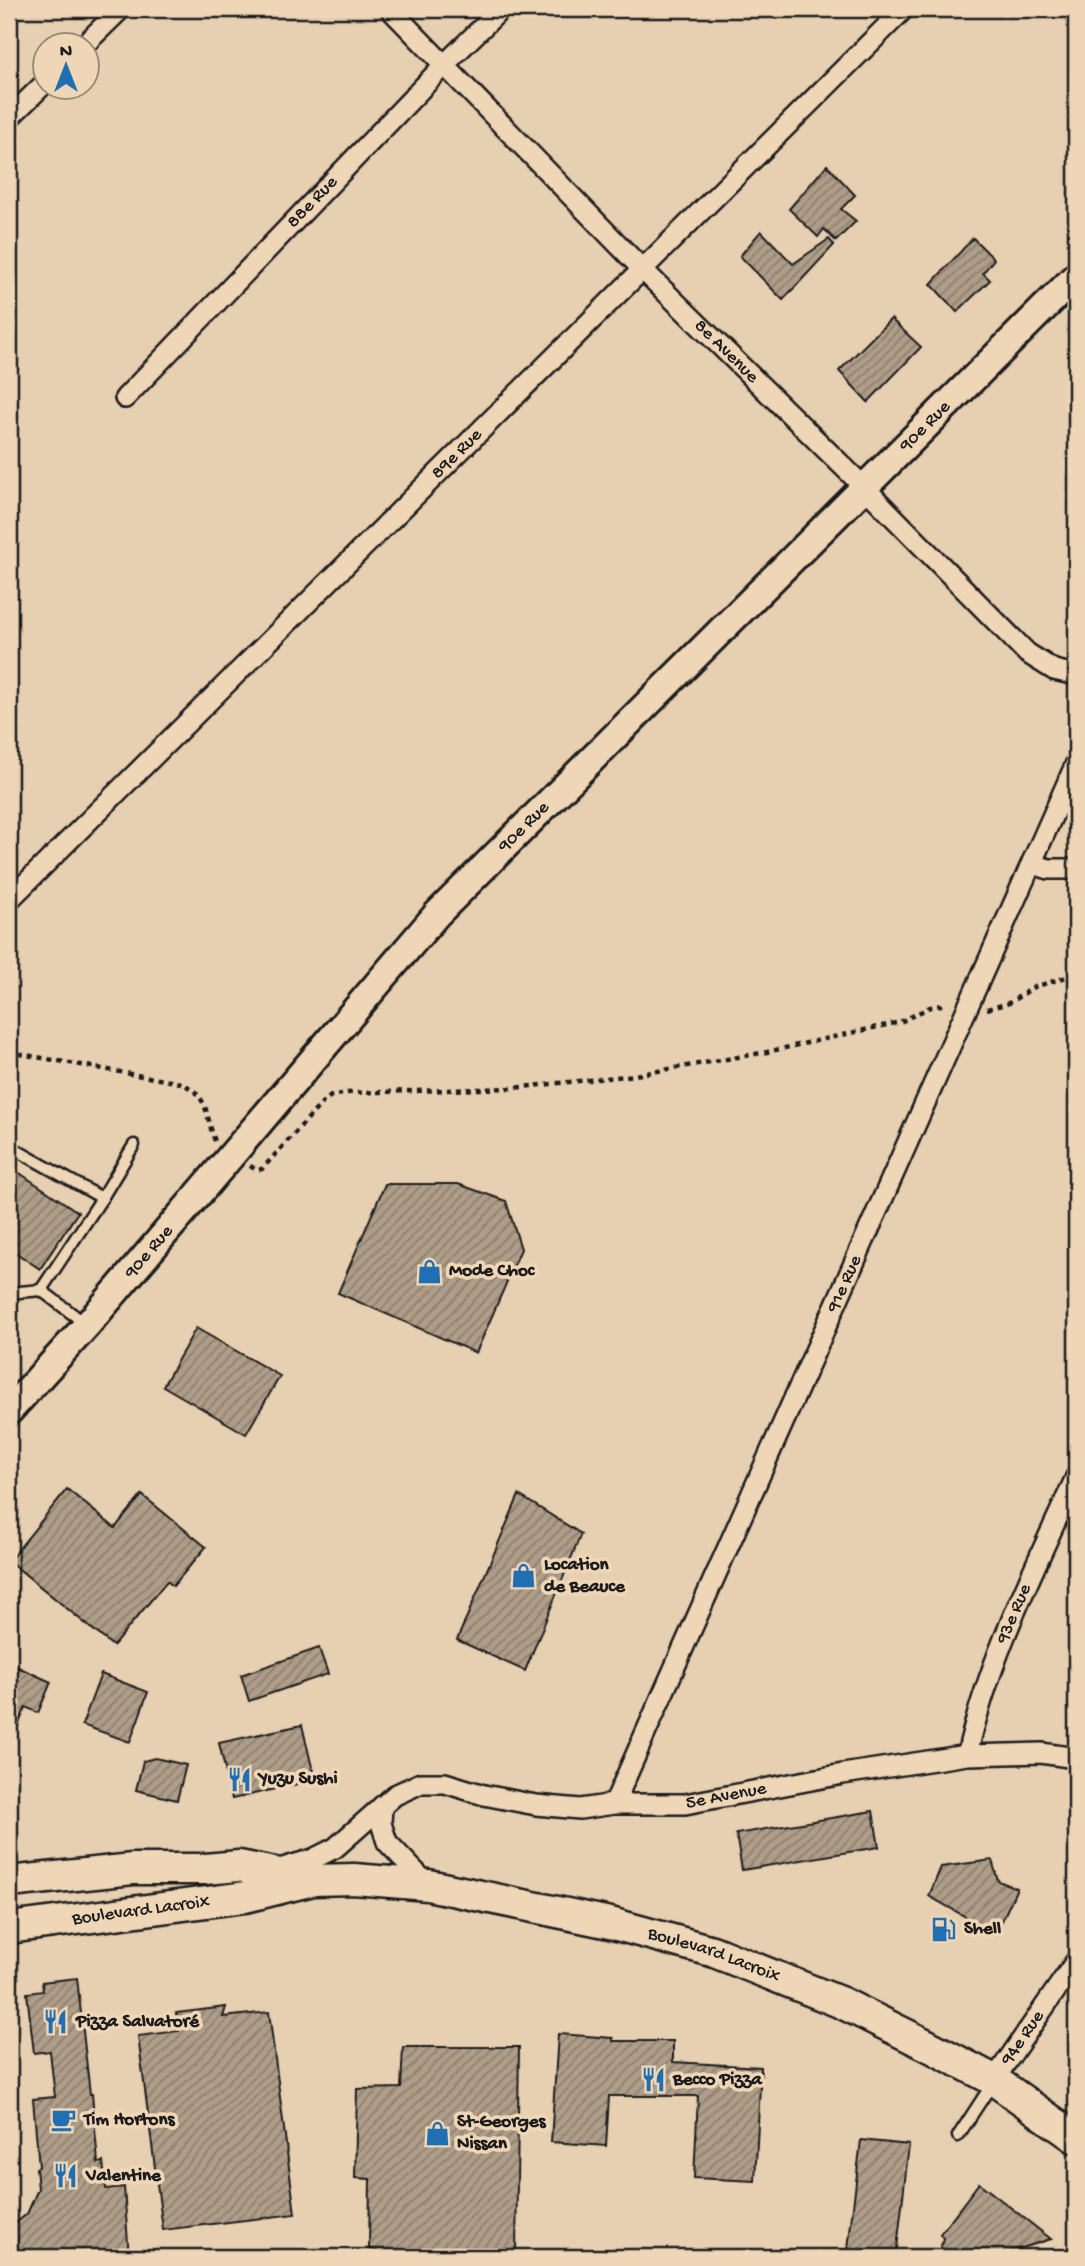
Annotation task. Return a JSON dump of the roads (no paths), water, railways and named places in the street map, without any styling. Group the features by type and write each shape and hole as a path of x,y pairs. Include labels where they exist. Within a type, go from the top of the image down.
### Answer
{"main road":[{"name":"Boulevard Lacroix","path":"9,1882 133,1869 205,1870 239,1866 313,1880"},
{"name":"Boulevard Lacroix","path":"9,1928 245,1897 313,1880 354,1879 428,1885 610,1923 712,1951 842,2003 994,2080 1076,2138"}],"street":[{"path":"97,32 121,9"},
{"name":"8e Avenue","path":"390,9 642,270 863,486 1027,653 1054,670 1076,675"},
{"name":"88e Rue","path":"125,398 501,9"},
{"name":"89e Rue","path":"9,900 904,9"},
{"path":"9,118 32,96"},
{"name":"90e Rue","path":"9,1411 87,1325 437,914 1076,276"},
{"name":"91e Rue","path":"614,1804 1076,763"},
{"path":"1033,864 1049,869 1076,869"},
{"name":"93e Rue","path":"967,1755 977,1710 999,1648 1076,1477"},
{"name":"5e Avenue","path":"273,1871 335,1848 382,1805 406,1788 421,1783 445,1783 484,1795 536,1805 580,1809 614,1804 685,1804 843,1774 967,1755 1041,1752 1076,1758"},
{"path":"382,1805 381,1823 387,1842 428,1885"},
{"name":"94e Rue","path":"994,2080 1076,1961"}],"lane":[{"path":"41,1290 134,1145"},
{"path":"9,1146 102,1198"},
{"path":"9,1293 41,1290 87,1325"},
{"path":"958,2136 994,2080"}],"place":[{"name":"Mode Choc","path":"429,1271"},
{"name":"Location de Beauce","path":"524,1576"},
{"name":"Yuzu Sushi","path":"239,1779"},
{"name":"Shell","path":"944,1929"},
{"name":"Pizza Salvatoré","path":"56,2022"},
{"name":"Becco Pizza","path":"653,2080"},
{"name":"Tim Hortons","path":"64,2120"},
{"name":"St-Georges Nissan","path":"437,2133"},
{"name":"Valentine","path":"66,2176"}]}
